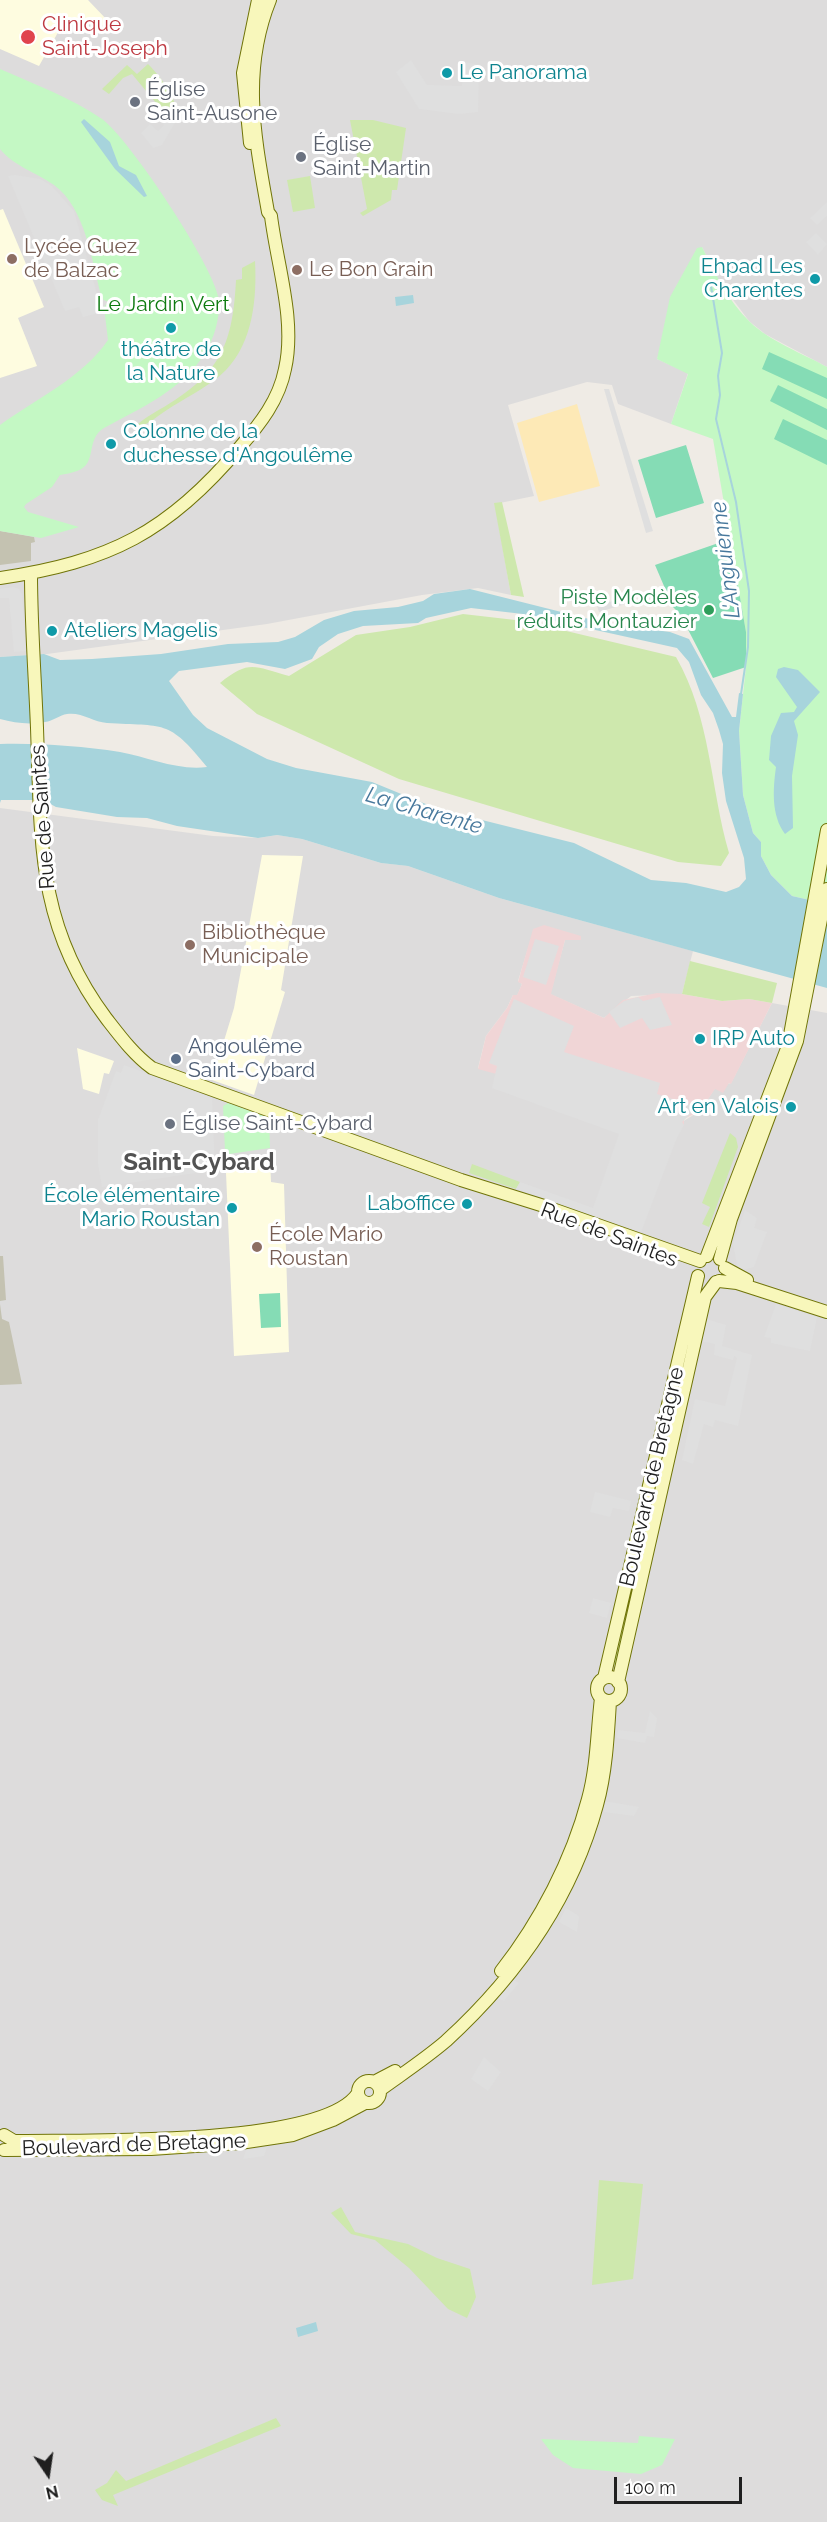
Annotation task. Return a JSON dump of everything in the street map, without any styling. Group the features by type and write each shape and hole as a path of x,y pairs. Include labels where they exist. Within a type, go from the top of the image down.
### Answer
{"main road":[{"path":"258,0 244,63 242,86 260,214 273,232"},
{"path":"0,578 31,574 92,558 152,528 203,488 262,421 277,395 285,370 288,348 287,319 262,180 251,85 257,39 270,0"},
{"name":"Rue de Saintes","path":"31,574 42,854 55,918 72,967 86,991 120,1037 152,1068 700,1266"},
{"path":"801,1001 823,892 827,830"},
{"name":"Boulevard de Bretagne","path":"618,1682 705,1297 717,1282 723,1264 731,1219 793,1054 801,1001"},
{"name":"Boulevard de Bretagne","path":"604,1678 700,1266 788,1046 801,1001"},
{"path":"789,1299 723,1264 700,1266 704,1281 789,1299 827,1312"},
{"path":"377,2086 376,2101 362,2098 362,2084 377,2086 420,2062 474,2014 531,1948 548,1920 581,1852 597,1804 605,1700 597,1686 604,1678 612,1678 618,1682 620,1693 605,1700"},
{"name":"Boulevard de Bretagne","path":"2,2133 14,2141 232,2135 302,2122 362,2098"},
{"name":"Boulevard de Bretagne","path":"2,2151 151,2149 240,2143 293,2135 333,2121 362,2098"},
{"path":"2,2133 2,2151"}],"shaded area":[{"path":"0,0 827,0 827,367 765,334 749,321 719,281 702,247 657,359 688,373 671,424 618,404 612,385 587,382 508,405 534,496 495,504 511,595 478,588 422,595 267,624 47,654 0,657"},
{"name":"Clinique Saint-Joseph","path":"0,0 88,0 109,22 105,26 65,20 39,66 0,49"},
{"path":"411,60 427,85 462,86 464,62 479,65 478,112 460,114 419,109 396,72"},
{"path":"162,113 175,117 176,121 162,145 153,148 141,133 150,124 158,131 164,125 159,118"},
{"path":"8,176 40,179 52,186 74,211 102,312 83,317 79,307 65,311"},
{"path":"827,202 827,216 817,225 810,218"},
{"name":"Lycée Guez de Balzac","path":"3,209 44,307 18,318 37,366 0,378 0,210"},
{"path":"816,233 827,244 818,255 806,242"},
{"path":"604,389 609,389 653,531 646,533"},
{"path":"0,531 34,537 35,542 31,543 31,561 0,565"},
{"path":"13,587 19,589 22,594 26,651 14,652 9,598 0,598 0,589"},
{"path":"628,596 632,602 599,612 597,606"},
{"path":"0,808 213,836 258,838 277,835 302,839 381,863 408,866 499,898 693,951 682,994 631,996 604,1018 550,994 565,940 580,940 534,929 518,981 522,984 517,996 513,995 507,1008 486,1036 478,1068 682,1122 700,1111 715,1088 731,1083 772,1003 827,1013 827,2522 0,2522"},
{"path":"262,855 303,856 281,990 285,992 254,1095 212,1080 234,1008"},
{"path":"544,925 581,936 581,940 565,940 551,994 604,1018 623,1000 657,993 682,994 722,1001 749,999 772,1003 731,1084 729,1083 723,1093 715,1089 700,1111 684,1119 684,1125 478,1069 486,1036 507,1008 513,995 517,995 522,984 518,982 533,929"},
{"path":"535,939 559,946 546,985 523,977"},
{"path":"638,997 643,1001 660,997 672,1025 650,1030 642,1018 620,1028 609,1012 624,1001"},
{"path":"514,999 574,1026 564,1052 660,1083 657,1094 698,1107 682,1122 684,1125 676,1140 640,1235 516,1189 520,1182 593,1208 619,1134 492,1088 497,1066 489,1063"},
{"path":"77,1048 114,1061 109,1074 104,1073 99,1094 83,1089"},
{"path":"124,1065 212,1097 215,1170 102,1187 98,1164 98,1120 116,1071 121,1073"},
{"name":"École Mario Roustan","path":"270,1158 271,1182 284,1184 289,1352 234,1356 226,1173 233,1163"},
{"path":"745,1210 757,1218 754,1228 767,1232 754,1267 738,1271 733,1243"},
{"path":"0,1256 3,1256 6,1300 0,1301"},
{"path":"0,1304 2,1319 9,1322 22,1384 0,1385"},
{"path":"776,1304 817,1317 810,1351 771,1343 771,1338 764,1337"},
{"path":"706,1319 726,1325 722,1346 752,1355 738,1426 715,1420 713,1427 704,1424 693,1464 682,1460 695,1399 725,1406 737,1358 734,1356 733,1360 714,1355 715,1344 701,1341"},
{"path":"595,1492 631,1501 629,1511 613,1508 610,1517 590,1512"},
{"path":"593,1598 611,1603 607,1618 589,1613"},
{"path":"650,1711 657,1718 654,1737 647,1736 645,1743 617,1738 618,1730 645,1733"},
{"path":"605,1802 639,1807 634,1816 604,1812"},
{"path":"566,1908 579,1916 577,1932 559,1922"},
{"path":"507,1977 519,1983 504,2001 491,1995"},
{"path":"484,2057 501,2072 488,2091 471,2079"},
{"path":"267,2147 264,2156 243,2159 246,2150"}],"green space":[{"path":"148,64 173,98 176,106 176,121 175,117 163,112 164,109 161,109 132,74 123,78 109,94 102,89 127,65 137,74"},
{"name":"Le Jardin Vert","path":"0,69 78,104 102,119 114,131 170,205 204,262 219,301 216,328 205,353 196,366 160,397 104,428 95,438 90,457 83,468 60,475 52,487 26,504 24,507 28,512 79,527 41,538 0,531 0,425 58,387 85,366 97,353 108,340 104,307 108,302 102,299 91,253 74,207 54,185 12,160 0,149"},
{"path":"350,120 373,120 406,128 397,190 392,190 391,200 363,216 360,213 367,209"},
{"path":"310,176 315,208 293,212 287,180"},
{"path":"702,247 729,296 750,322 777,341 827,367 827,904 792,896 771,875 761,856 761,842 753,833 743,795 739,731 746,667 746,632 713,439 671,424 688,374 657,359 670,297 697,248"},
{"path":"255,261 255,290 251,319 248,333 235,359 226,370 207,385 148,423 133,429 147,417 192,388 215,363 228,335 235,300 236,280 242,279 242,268"},
{"path":"769,352 827,378 827,399 762,369"},
{"path":"778,385 827,409 827,430 770,401"},
{"path":"783,419 827,440 827,465 774,439"},
{"path":"686,445 704,503 656,518 638,460"},
{"path":"502,502 524,597 511,595 494,503"},
{"name":"Piste Modèles réduits Montauzier","path":"730,539 746,632 746,667 713,678 680,614 673,607 655,565"},
{"path":"463,614 524,621 676,657 688,680 703,728 729,853 721,866 678,862 399,779 257,714 220,683 230,675 253,667 289,676 356,635 410,627"},
{"path":"690,961 777,983 772,1003 749,999 722,1001 682,994"},
{"path":"228,1103 269,1118 270,1148 229,1154 225,1151 223,1106"},
{"path":"730,1133 736,1138 738,1147 709,1227 702,1224 710,1207 702,1203"},
{"path":"472,1164 520,1182 516,1189 469,1173"},
{"path":"280,1293 281,1327 261,1328 259,1294"},
{"path":"699,1296 617,1665 612,1664"},
{"path":"599,2180 643,2184 633,2279 592,2285"},
{"path":"341,2207 355,2232 408,2244 437,2258 470,2269 476,2297 467,2318 448,2309 409,2268 375,2240 351,2234 331,2213"},
{"path":"276,2418 281,2426 113,2495 118,2506 102,2500 95,2490 107,2483 116,2470 126,2481"},
{"path":"639,2436 675,2439 662,2465 641,2474 573,2468 553,2455 541,2439 638,2443"}],"sand":[{"path":"577,404 600,486 539,502 517,423"}],"water":[{"path":"84,119 110,142 119,166 136,175 147,196 144,197 115,169 81,122"},
{"path":"413,295 414,303 396,306 395,297"},
{"name":"La Charente","path":"470,589 609,624 670,632 689,639 732,717 736,717 739,693 743,694 739,731 743,795 753,833 761,842 761,856 771,875 792,896 827,904 827,988 499,898 408,866 381,863 302,839 277,835 258,838 177,826 147,818 117,817 56,807 43,800 1,800 0,803 0,744 90,748 120,752 185,767 207,767 183,740 164,728 102,722 72,714 33,723 0,719 0,657 44,654 60,660 92,659 161,654 228,644 278,642 295,637 324,620 354,611 398,607 423,601 434,594","holes":["471,608 523,614 677,648 689,662 701,695 713,713 723,744 722,773 726,801 744,858 746,879 739,887 726,892 686,883 651,880 574,843 438,809 372,782 296,768 267,759 207,728 193,715 169,681 179,671 247,662 285,669 312,659 319,647 338,634 363,626 418,623 426,618"]},
{"path":"784,667 798,670 820,692 794,721 798,735 792,776 793,828 785,834 780,827 775,810 776,767 769,760 771,736 781,713 794,712 797,707 776,677 778,669"},
{"path":"316,2322 318,2331 298,2337 296,2328"}],"waterway":[{"name":"L'Anguienne","path":"711,286 722,353 718,376 720,395 716,419 736,502 749,591 748,647 741,694"}],"place":[{"name":"Clinique Saint-Joseph","path":"28,37"},
{"name":"Le Panorama","path":"447,73"},
{"name":"Église Saint-Ausone","path":"135,102"},
{"name":"Église Saint-Martin","path":"301,157"},
{"name":"Lycée Guez de Balzac","path":"12,259"},
{"name":"Le Bon Grain","path":"297,270"},
{"name":"Ehpad Les Charentes","path":"815,279"},
{"name":"théâtre de la Nature","path":"171,328"},
{"name":"Colonne de la duchesse d'Angoulême","path":"111,444"},
{"name":"Piste Modèles réduits Montauzier","path":"709,610"},
{"name":"Ateliers Magelis","path":"52,631"},
{"name":"Bibliothèque Municipale","path":"190,945"},
{"name":"IRP Auto","path":"700,1039"},
{"name":"Angoulême Saint-Cybard","path":"176,1059"},
{"name":"Art en Valois","path":"791,1107"},
{"name":"Église Saint-Cybard","path":"170,1124"},
{"name":"Laboffice","path":"467,1204"},
{"name":"École élémentaire Mario Roustan","path":"232,1208"},
{"name":"École Mario Roustan","path":"257,1247"}],"district":[{"name":"Saint-Cybard","path":"199,1163"}]}
